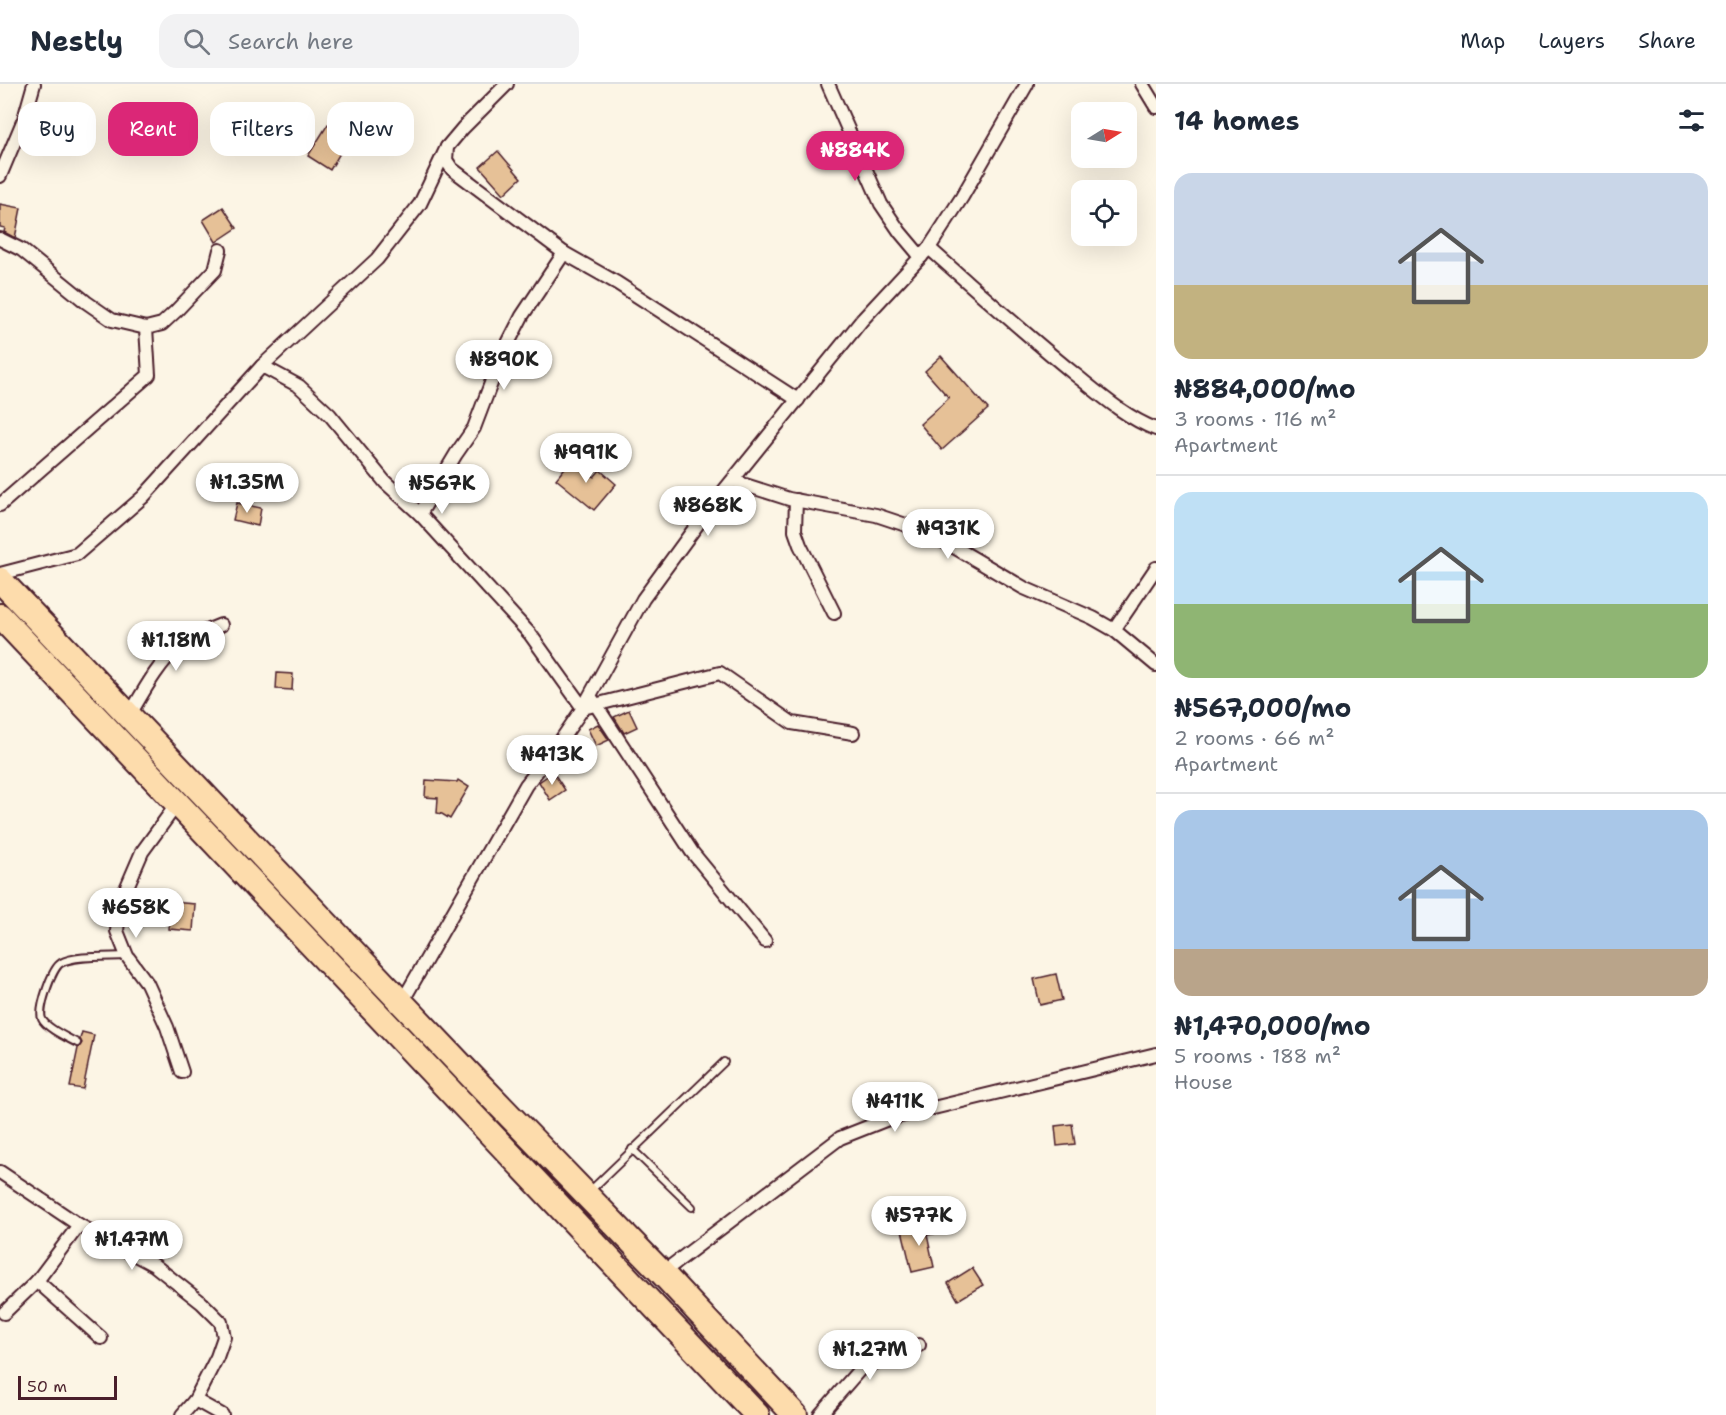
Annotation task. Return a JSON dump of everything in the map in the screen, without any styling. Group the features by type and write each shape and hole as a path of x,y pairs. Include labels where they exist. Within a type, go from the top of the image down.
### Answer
{"highway":[{"path":"0,580 795,1415"},
{"path":"0,616 757,1415"}],"street":[{"path":"0,176 24,119 34,84"},
{"path":"0,574 77,554 143,497 262,366 377,259 420,204 447,147 507,84"},
{"path":"828,84 881,204 900,231 1106,399 1156,429"},
{"path":"402,1002 526,785 583,708 593,700 643,599 705,514 862,320 925,252 962,197 1027,84"},
{"path":"1142,84 1156,107"},
{"path":"447,147 446,160 452,169 564,253 617,283 798,400"},
{"path":"0,239 22,250 112,320 146,328 162,324 176,311 214,270 220,250"},
{"path":"420,514 474,428 501,357 522,316 564,253"},
{"path":"0,505 148,375 146,328"},
{"path":"262,366 299,386 330,415 385,482 420,514 530,634 583,708"},
{"path":"733,481 796,500 876,515 915,528 950,544 1024,588 1093,618 1114,630 1156,664"},
{"path":"796,500 795,531 834,613"},
{"path":"1114,630 1156,568"},
{"path":"129,716 153,676 177,647 221,625"},
{"path":"593,700 720,673 792,723 853,733"},
{"path":"593,700 692,852 765,941"},
{"path":"177,804 142,852 120,903 117,932 127,956 147,983 167,1027 182,1072"},
{"path":"662,1273 840,1138 888,1119 1156,1054"},
{"path":"0,1172 79,1225 154,1265 202,1303 221,1322 224,1337 216,1357 195,1400 182,1415"},
{"path":"4,1313 37,1281 79,1225"},
{"path":"37,1281 101,1338"},
{"path":"820,1415 861,1368 919,1345"},
{"path":"195,1400 222,1415"}],"lane":[{"path":"77,1043 48,1026 42,1019 41,1009 54,970 59,963 70,959 127,956"},
{"path":"586,1196 724,1062"},
{"path":"632,1149 692,1207"}],"building":[{"path":"327,126 327,156 338,156 330,170 308,156 315,156 315,145"},
{"path":"498,151 521,178 504,194 480,167"},
{"path":"0,204 21,208 15,238 4,232 5,228 0,227"},
{"path":"223,207 237,228 216,242 203,220"},
{"path":"941,356 988,409 942,450 920,424 949,398 925,371"},
{"path":"572,459 594,477 600,470 616,484 594,510 556,479"},
{"path":"237,503 261,508 258,526 233,520"},
{"path":"277,673 293,674 292,690 276,689"},
{"path":"629,710 637,727 624,733 614,717"},
{"path":"598,724 609,740 596,746 588,729"},
{"path":"553,772 565,790 550,800 539,782"},
{"path":"426,780 457,782 458,780 469,787 450,819 437,813 438,798 425,797"},
{"path":"171,902 195,904 193,931 169,929"},
{"path":"1056,974 1062,1000 1040,1005 1034,979"},
{"path":"82,1032 94,1035 83,1089 70,1087 78,1048 82,1043 80,1039"},
{"path":"1072,1124 1075,1144 1057,1146 1055,1126"},
{"path":"931,1223 934,1234 927,1235 934,1267 912,1272 902,1230"},
{"path":"972,1268 983,1285 958,1300 948,1283"}]}
